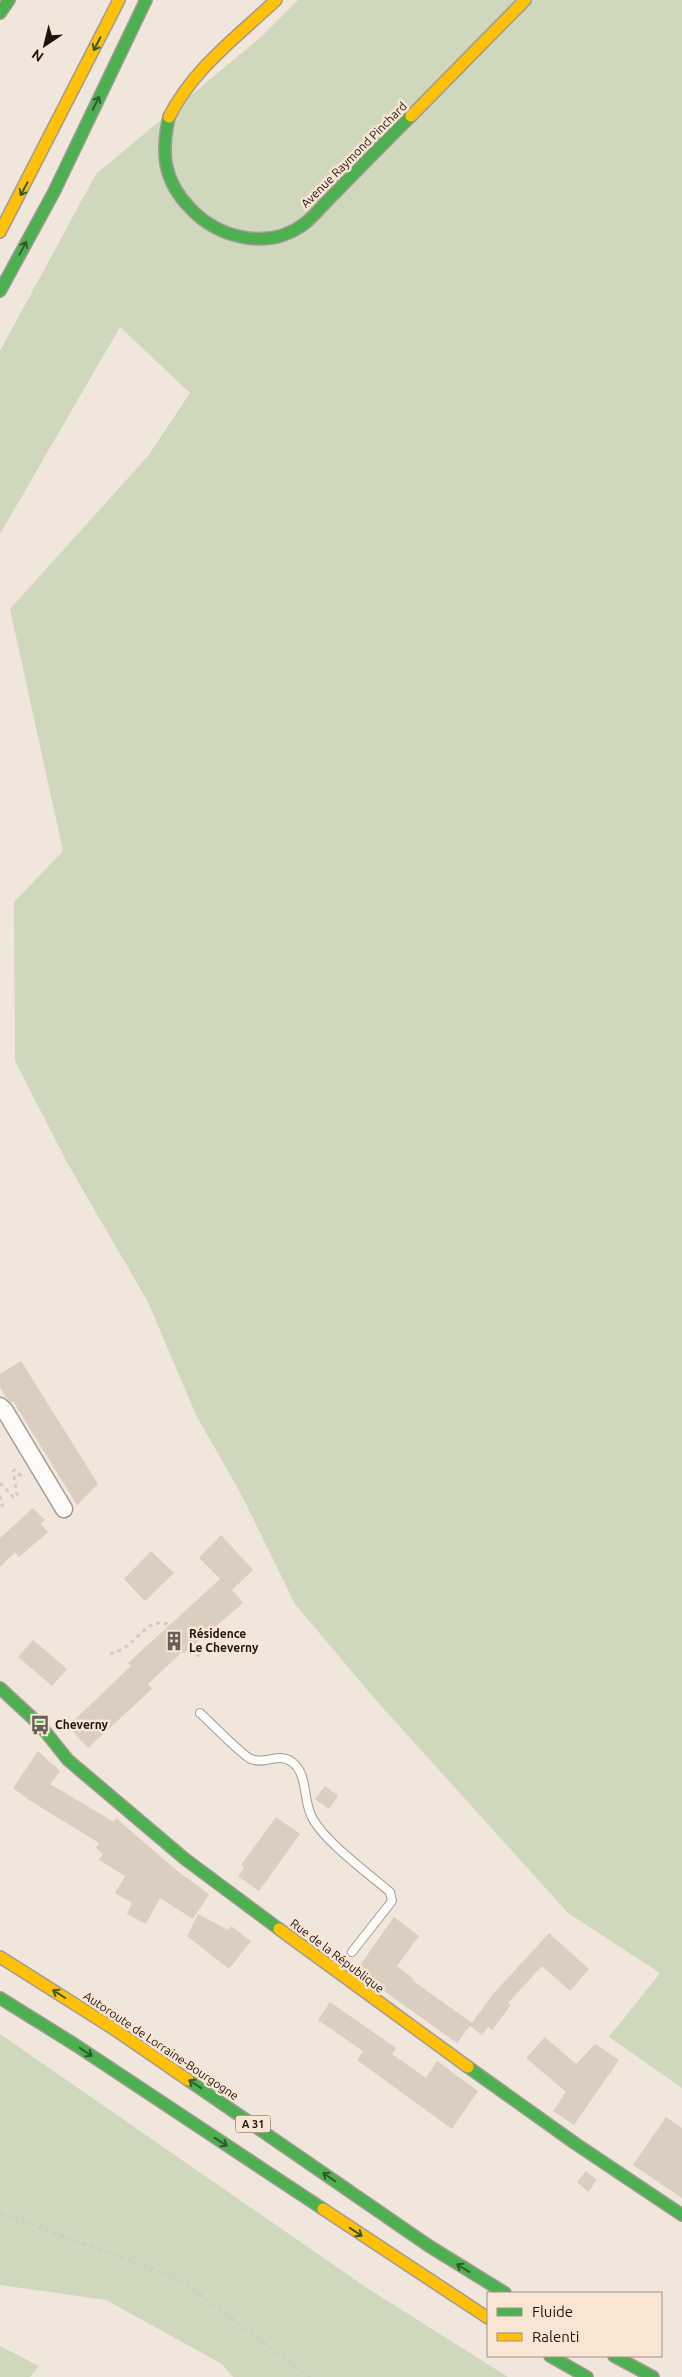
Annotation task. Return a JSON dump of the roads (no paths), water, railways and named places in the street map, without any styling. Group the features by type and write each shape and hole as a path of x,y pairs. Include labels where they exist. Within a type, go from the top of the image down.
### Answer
{"main road":[{"path":"0,12 9,0"},
{"path":"0,232 119,0"},
{"path":"0,291 54,192 146,0"},
{"name":"Avenue Raymond Pinchard","path":"276,0 211,63 185,92 168,118 165,139 167,166 178,194 185,205 205,224 216,231 241,238 268,239 283,236 310,219 525,0"},
{"name":"Rue de la République","path":"0,1688 40,1725 74,1764 185,1859 362,1992 576,2144 682,2215"},
{"name":"Autoroute de Lorraine-Bourgogne","path":"0,1957 114,2029 429,2246 502,2292"},
{"name":"A 31","path":"0,1998 74,2044 487,2317"},
{"path":"552,2357 587,2377"},
{"path":"616,2357 653,2377"}],"street":[{"path":"0,1406 6,1411 64,1509"}],"lane":[{"path":"200,1712 251,1759 264,1760 281,1756 293,1763 302,1775 310,1814 318,1829 390,1892 392,1901 352,1952"}],"place":[{"name":"Résidence Le Cheverny","path":"174,1641"},
{"name":"Cheverny","path":"40,1725"}]}
